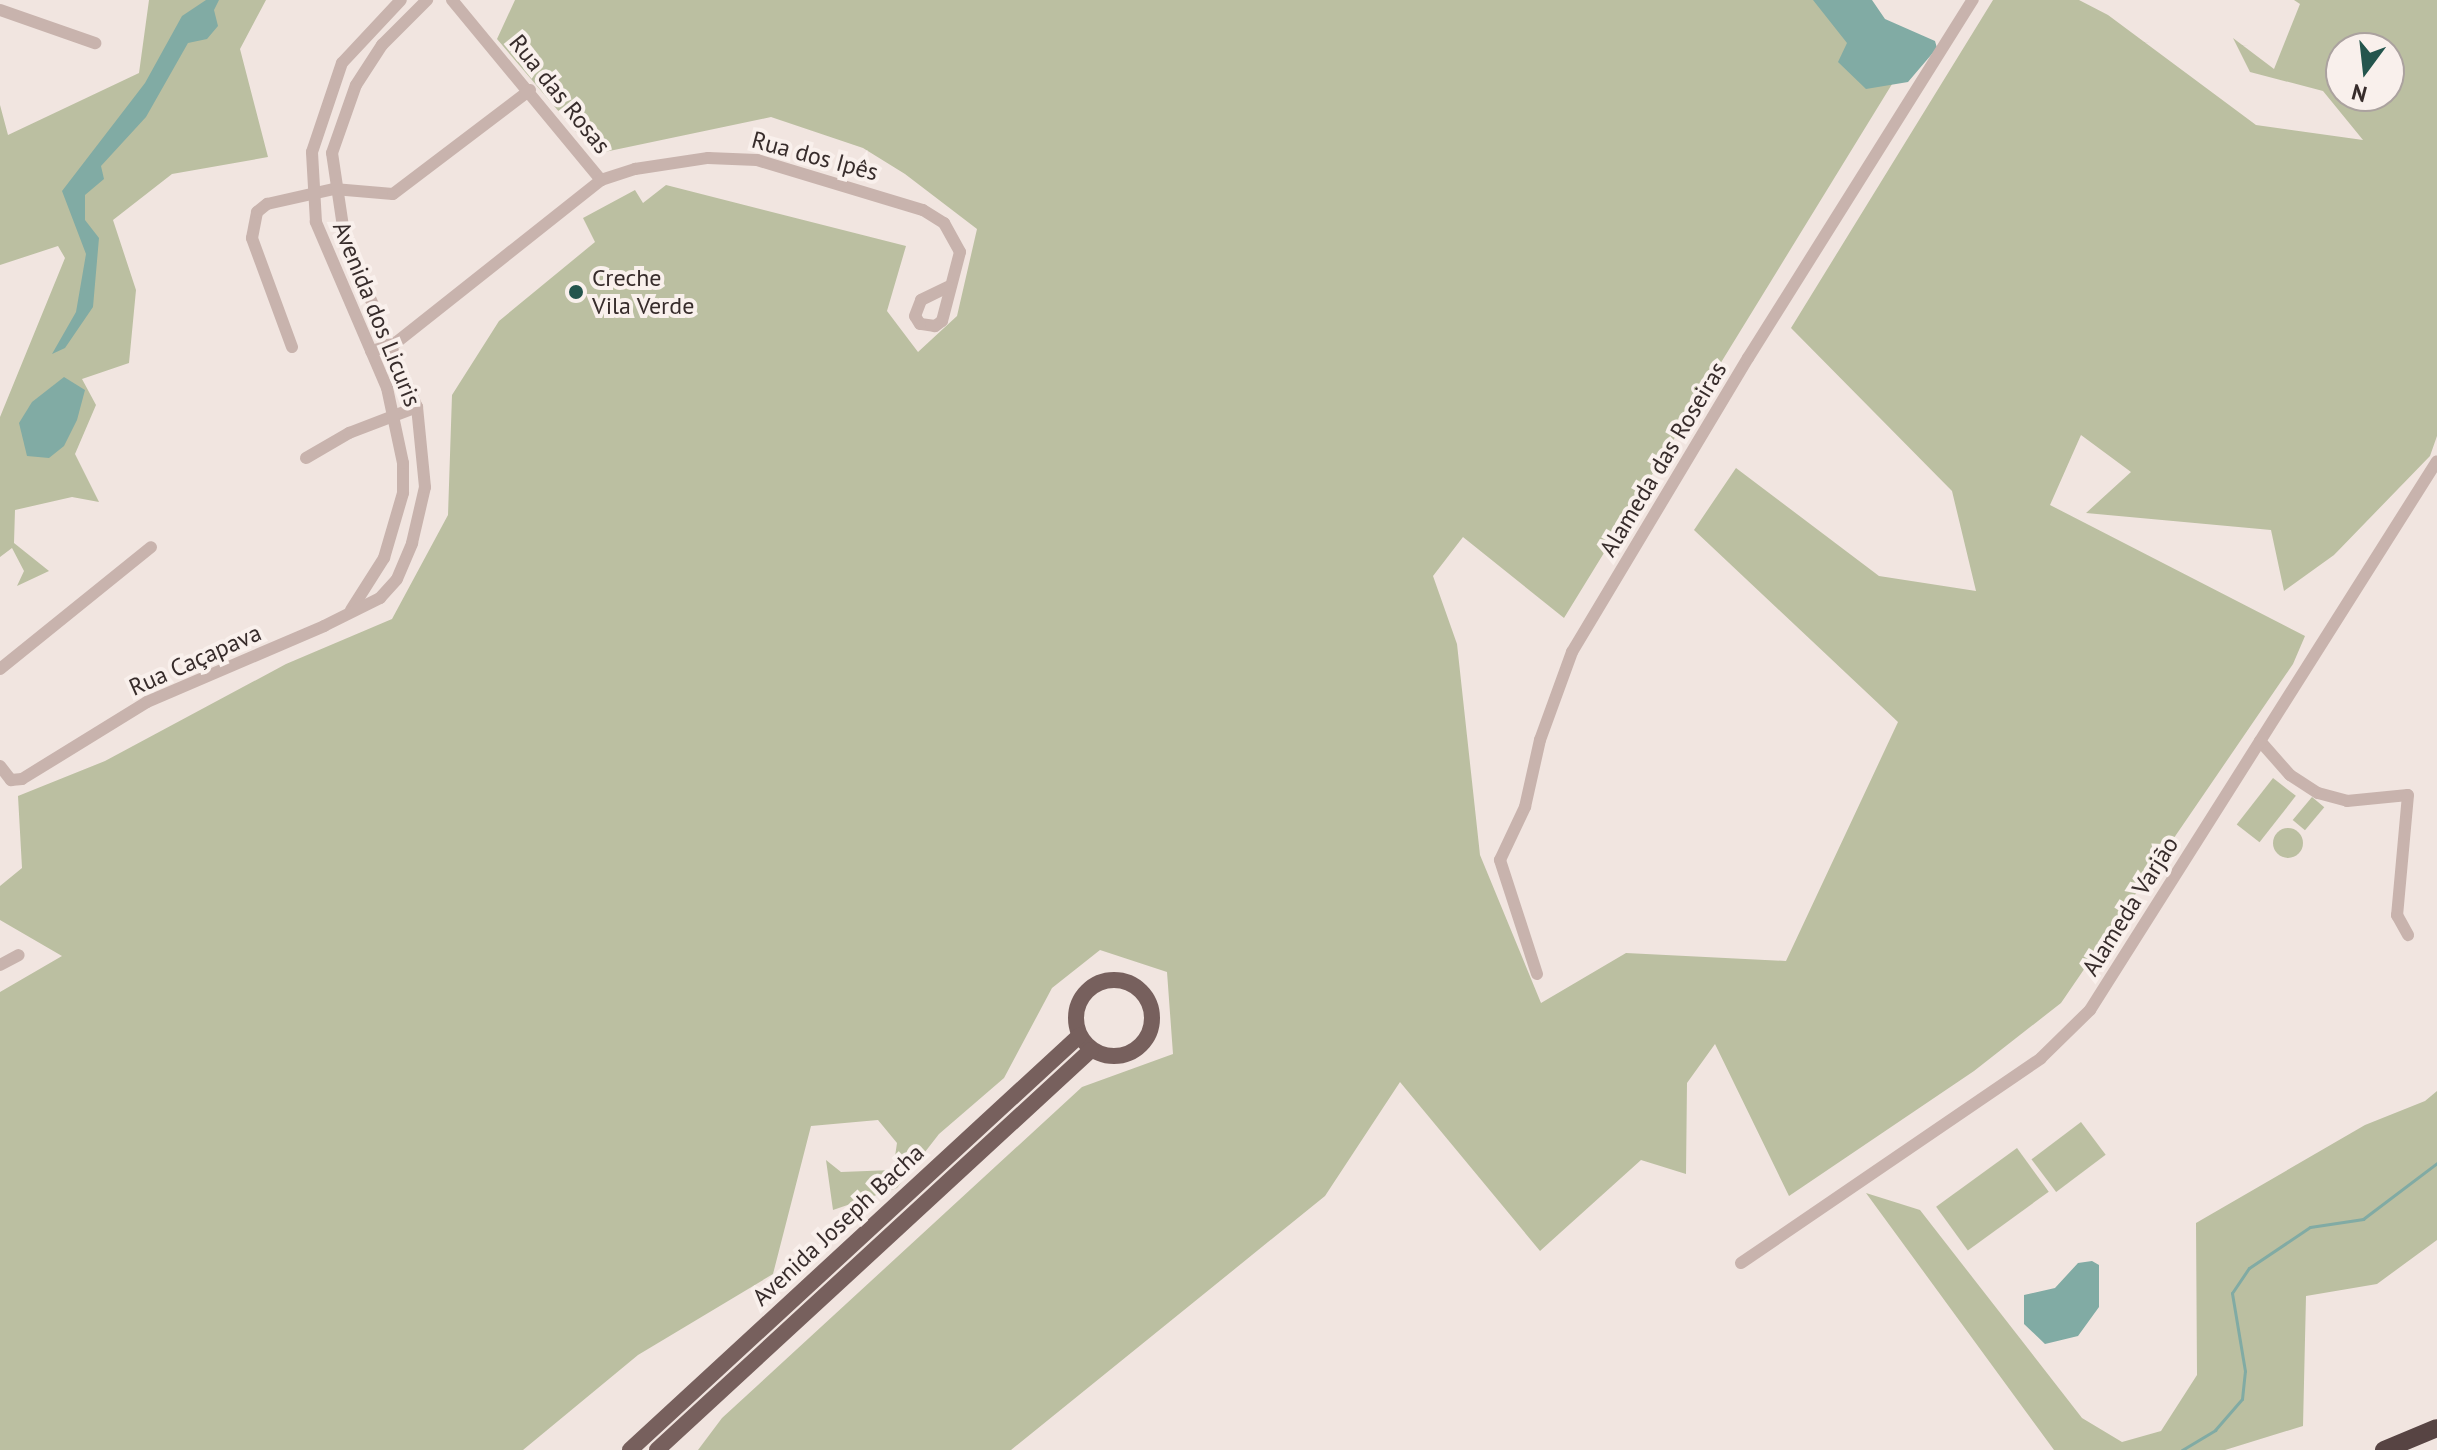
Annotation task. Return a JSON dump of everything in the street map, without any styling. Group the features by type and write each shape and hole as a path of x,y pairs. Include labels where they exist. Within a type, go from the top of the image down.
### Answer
{"highway":[{"path":"2384,1450 2437,1428"}],"main road":[{"path":"1122,980 1143,993 1153,1015 1138,1049 1115,1057 1091,1050 1079,1036 1075,1012 1087,990 1122,980"},
{"name":"Avenida Joseph Bacha","path":"630,1450 1079,1036"},
{"name":"Avenida Joseph Bacha","path":"657,1450 1091,1050"}],"street":[{"name":"Avenida dos Licuris","path":"349,613 384,558 403,493 397,417 371,351 325,253 312,194 312,152 331,82 356,42 401,0"},
{"name":"Avenida dos Licuris","path":"324,626 380,598 397,579 412,543 425,487 417,407 393,345 345,240 334,189 332,153 356,85 382,45 427,0"},
{"name":"Rua das Rosas","path":"452,0 530,90 601,180"},
{"name":"Alameda das Roseiras","path":"1537,974 1500,860 1525,807 1540,740 1572,652 1748,358 1973,0"},
{"path":"0,10 95,43"},
{"path":"292,347 260,265 251,223 267,204 334,189 393,194 410,186 530,90"},
{"name":"Rua dos Ipês","path":"371,351 393,345 601,180 635,169 741,157 923,210 944,223 958,243 959,262 948,287"},
{"path":"306,458 349,433 417,407"},
{"name":"Alameda Varjão","path":"1741,1263 2041,1058 2090,1010 2437,461"},
{"path":"0,669 151,547"},
{"name":"Rua Caçapava","path":"2,770 22,779 147,702 324,626"},
{"path":"2260,741 2290,775 2318,793 2347,801 2408,795 2397,915 2408,935"},
{"path":"0,965 19,955"}],"green space":[{"path":"149,0 266,0 240,49 268,157 172,174 113,220 136,290 129,363 82,379 96,405 75,454 99,502 72,497 15,510 14,543 49,571 17,586 24,571 12,548 0,557 0,417 65,258 58,246 0,265 0,105 8,135 139,73"},
{"path":"515,0 1828,0 1897,76 1564,618 1463,537 1433,576 1457,644 1480,855 1541,1003 1626,953 1786,961 1898,722 1694,530 1736,468 1879,576 1976,591 1952,491 1791,328 1993,0 2079,0 2108,15 2256,125 2363,140 2340,112 2405,112 2405,32 2325,32 2325,93 2250,72 2233,38 2274,69 2300,4 2294,0 2437,0 2437,436 2430,456 2334,555 2284,591 2271,530 2086,513 2131,472 2081,435 2050,505 2305,636 2293,664 2061,1003 1974,1071 1789,1196 1715,1044 1687,1083 1686,1174 1641,1160 1540,1251 1400,1082 1325,1196 1011,1450 698,1450 722,1418 1082,1087 1173,1054 1167,972 1100,950 1052,988 1004,1078 939,1134 897,1188 833,1210 826,1160 841,1172 893,1170 897,1143 878,1120 811,1126 773,1274 638,1355 523,1450 0,1450 0,992 62,956 0,920 0,886 22,868 18,796 105,761 286,664 392,619 448,515 452,395 499,321 595,242 583,218 635,190 643,203 666,185 906,246 887,311 918,352 957,316 977,229 905,174 863,148 771,117 595,154 497,39"},
{"path":"2273,778 2296,796 2260,842 2237,824"},
{"path":"2312,797 2324,807 2305,830 2293,820"},
{"path":"2288,828 2299,832 2303,843 2299,854 2288,858 2277,854 2273,843 2277,832"},
{"path":"2437,1091 2437,1240 2377,1284 2306,1296 2303,1426 2225,1450 2054,1450 1866,1193 1920,1210 2082,1418 2122,1442 2161,1431 2197,1375 2196,1223 2365,1125 2425,1101"},
{"path":"2081,1122 2106,1155 2056,1192 2031,1159"},
{"path":"2017,1148 2049,1192 1968,1250 1936,1207"}],"water":[{"path":"206,0 219,0 214,10 218,26 207,39 188,43 146,117 101,166 104,179 85,195 85,220 99,238 93,307 65,348 52,354 76,312 86,254 62,191 145,83 182,16"},
{"path":"1813,0 1872,0 1885,19 1935,41 1937,48 1908,82 1866,89 1838,62 1847,43"},
{"path":"64,377 85,390 77,420 64,446 49,458 27,456 19,423 32,402"},
{"path":"2092,1261 2099,1265 2099,1307 2078,1336 2045,1344 2024,1324 2024,1295 2055,1288 2078,1263"}],"waterway":[{"path":"2182,1450 2215,1430 2242,1399 2245,1371 2232,1293 2249,1268 2310,1227 2363,1219 2437,1163"}],"place":[{"name":"Creche Vila Verde","path":"576,292"}]}
